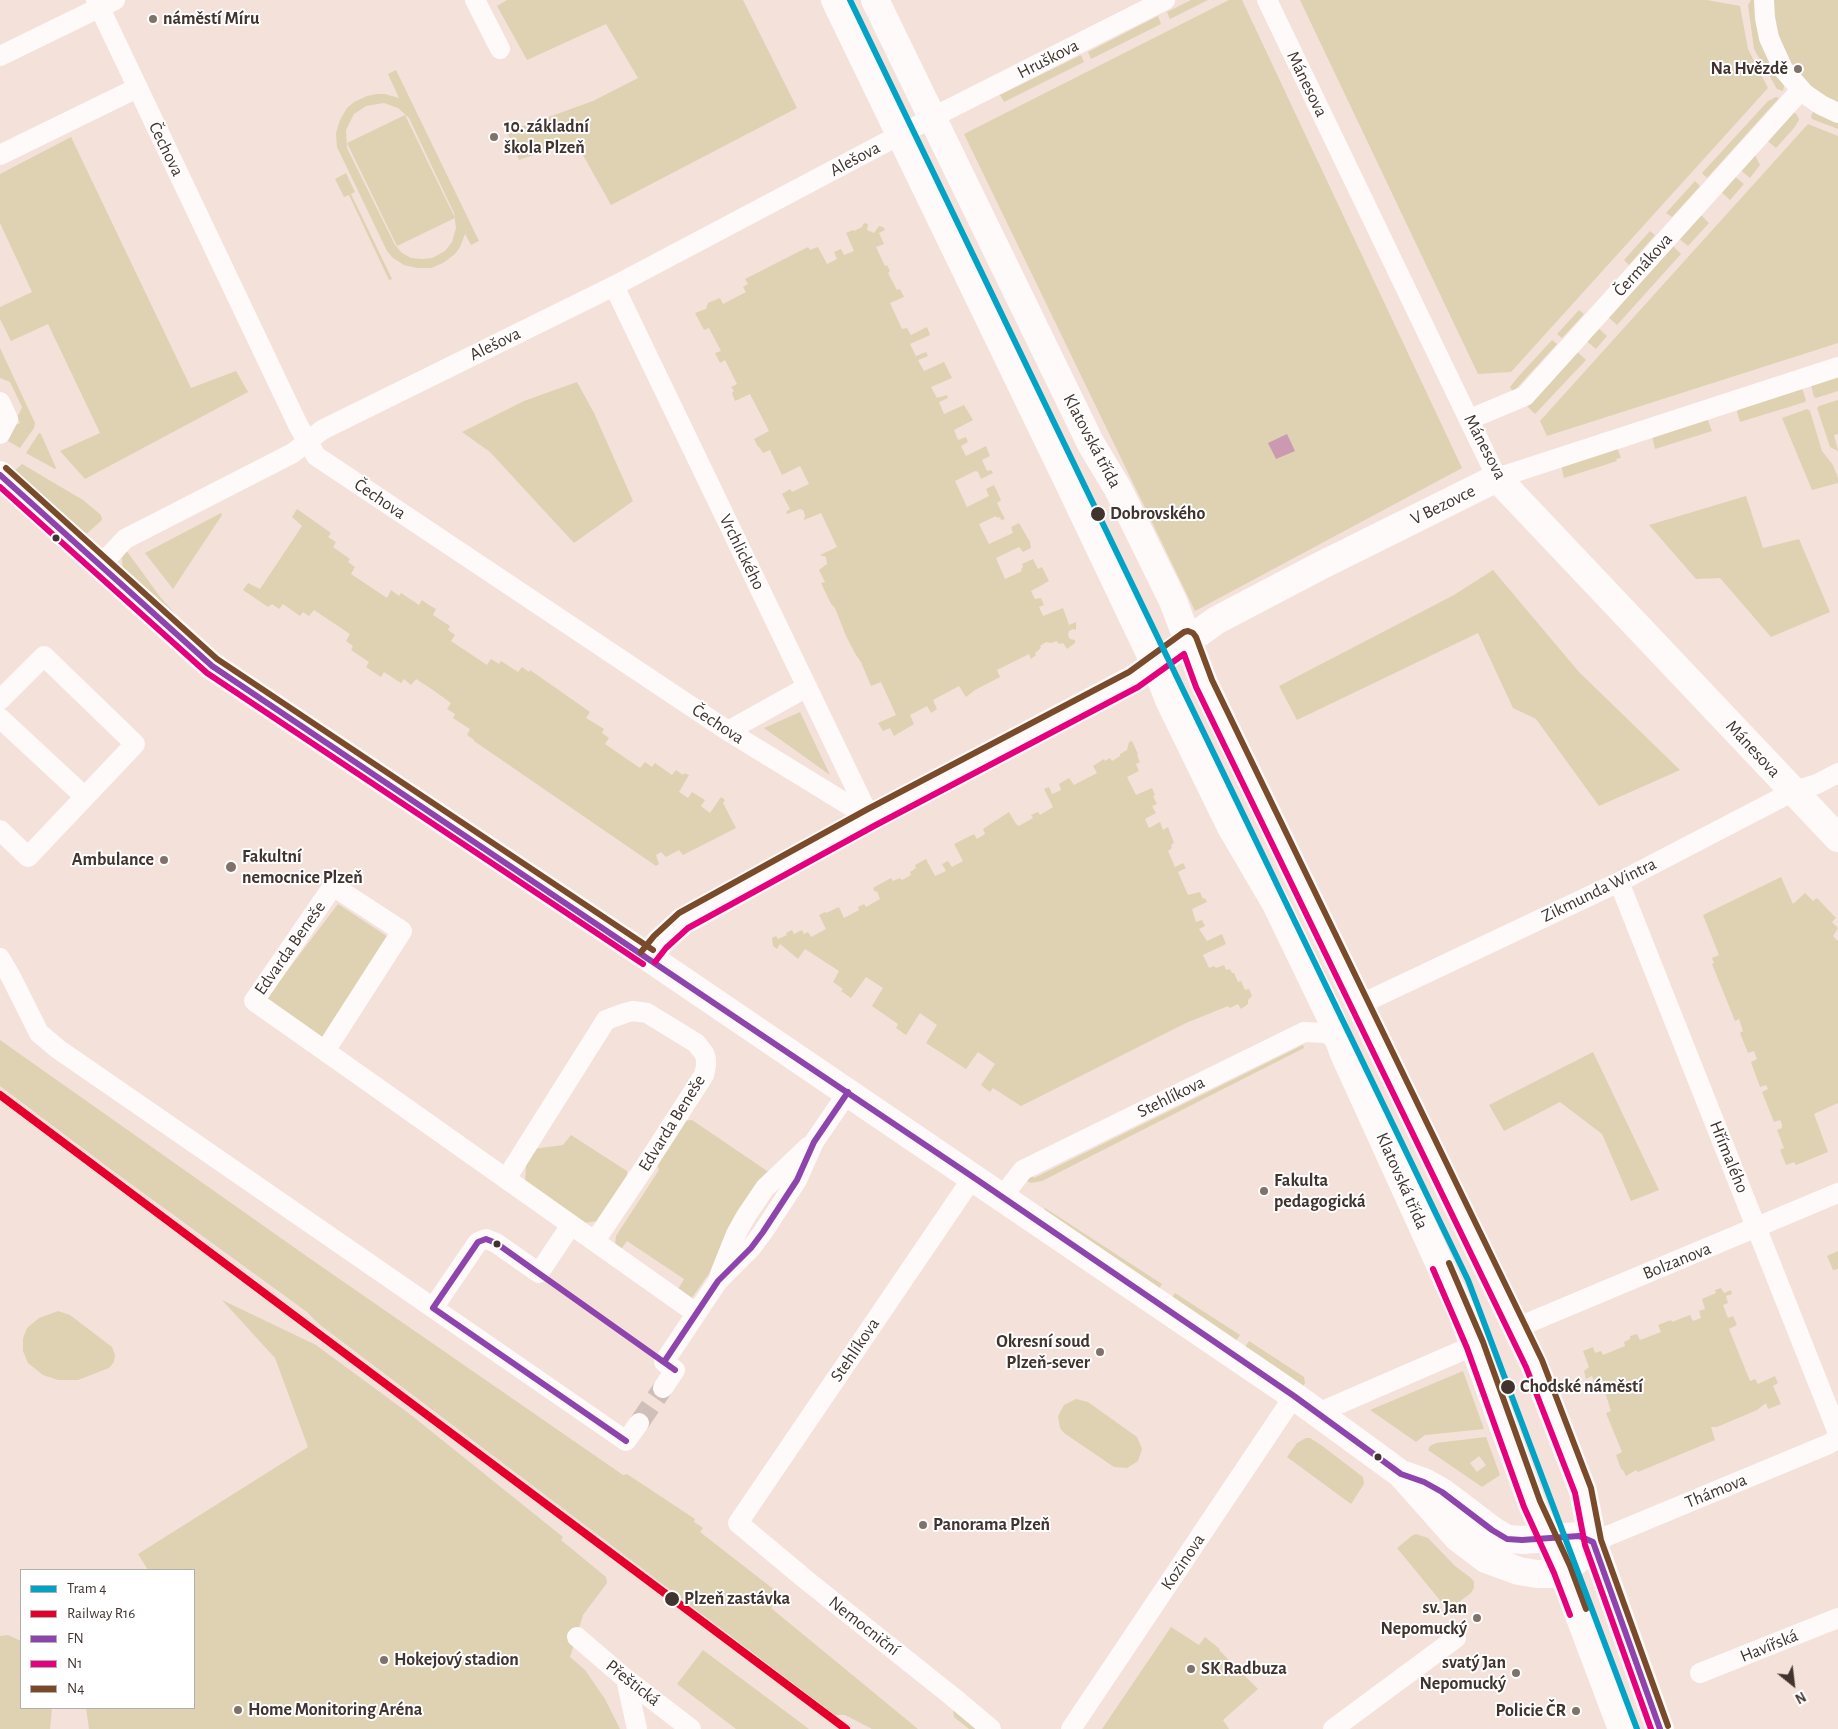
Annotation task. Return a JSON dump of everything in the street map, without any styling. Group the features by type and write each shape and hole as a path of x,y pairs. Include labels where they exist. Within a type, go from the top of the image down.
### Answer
{"main road":[{"name":"Klatovská třída","path":"836,0 1155,664 1169,700 1231,827 1285,922 1331,1018 1344,1054 1462,1313 1532,1504 1562,1570 1622,1729"},
{"name":"Klatovská třída","path":"875,0 1086,435 1118,489 1173,601 1204,683 1534,1364 1583,1491 1593,1542 1660,1729"},
{"path":"0,475 212,666 648,957 1294,1396 1401,1474 1457,1537 1486,1559 1510,1568 1537,1574 1551,1574 1562,1570 1578,1559 1593,1542 1579,1536 1522,1540 1507,1539 1442,1492 1424,1482 1401,1474"},
{"name":"V Bezovce","path":"1155,664 1208,625 1320,566 1497,478"},
{"name":"Mánesova","path":"1497,478 1838,838"},
{"path":"648,957 660,942 683,921 870,818 1134,679 1155,664"}],"street":[{"path":"475,0 500,49"},
{"name":"Hruškova","path":"932,118 1165,0"},
{"name":"Mánesova","path":"1267,0 1497,478"},
{"path":"1764,0 1766,25 1773,51 1787,75 1801,90 1816,101 1838,112"},
{"path":"0,56 103,3"},
{"name":"Čechova","path":"103,3 137,88 307,442 316,456 728,731 870,818"},
{"path":"0,155 137,88"},
{"name":"Čermákova","path":"1470,419 1525,396 1801,90"},
{"path":"901,135 932,118"},
{"name":"Alešova","path":"100,566 126,540 293,453 322,430 614,286 901,135"},
{"name":"Vrchlického","path":"614,286 870,818"},
{"name":"V Bezovce","path":"1497,478 1838,367"},
{"path":"0,402 8,419 0,434"},
{"path":"0,700 44,656 135,744 28,856 0,830"},
{"path":"728,731 807,687"},
{"path":"0,718 85,797"},
{"name":"Zikmunda Wintra","path":"1359,1005 1619,882 1794,791 1817,784 1838,773"},
{"name":"Hřímalého","path":"1619,882 1838,1433"},
{"name":"Edvarda Beneše","path":"324,1051 402,931 334,886 254,1001 324,1051 571,1225 595,1241 696,1313"},
{"path":"0,958 12,977 38,1033 67,1055 626,1441 639,1423"},
{"name":"Edvarda Beneše","path":"506,1179 606,1020 625,1012 647,1013 696,1043 706,1059 704,1075 595,1241"},
{"name":"Stehlíkova","path":"1002,1197 1023,1170 1304,1032 1326,1033 1332,1037 1344,1054"},
{"path":"663,1388 675,1370 664,1362 718,1281 736,1234 746,1216 765,1188 814,1142 848,1092"},
{"name":"Stehlíkova","path":"738,1523 973,1177"},
{"name":"Bolzanova","path":"1516,1328 1838,1193"},
{"path":"433,1308 478,1242 486,1239 496,1243 539,1273 571,1225"},
{"path":"1318,1413 1475,1345"},
{"name":"Kozinova","path":"1072,1729 1294,1396"},
{"name":"Thámova","path":"1593,1542 1829,1444 1838,1438"},
{"name":"Nemocniční","path":"738,1523 953,1696 991,1729"},
{"name":"Havířská","path":"1700,1674 1838,1618"},
{"name":"Přeštická","path":"577,1637 626,1679 691,1729"},
{"path":"1333,1729 1456,1638"},
{"path":"626,1679 637,1729"}],"shaded area":[{"path":"507,0 743,0 797,108 611,205 575,141 519,160 507,132 593,101 638,78 606,24 527,60 497,6"},
{"path":"1191,0 1208,0 1170,19 1167,12"},
{"path":"1229,0 1242,0 1462,468 1195,611 964,134"},
{"path":"1300,0 1707,0 1740,6 1748,49 1768,88 1511,372 1478,374"},
{"path":"1751,0 1755,0 1784,86 1783,91 1777,89 1754,49 1748,5"},
{"path":"1772,0 1838,0 1838,104 1802,81 1779,46"},
{"path":"1158,16 1161,24 1091,59 1088,52"},
{"path":"1081,55 1084,62 1004,102 1000,95"},
{"path":"396,70 479,241 471,245 465,234 455,254 443,263 431,268 417,268 404,265 393,258 387,251 337,147 336,133 340,120 347,108 354,102 376,94 385,94 399,98 388,74","holes":["384,103 398,108 409,118 454,213 456,228 452,242 445,251 432,258 411,258 402,253 395,245 347,148 346,130 354,114 366,106"]},
{"path":"1776,97 1779,98 1707,178 1702,173 1768,101"},
{"path":"1790,109 1797,115 1799,120 1776,148 1764,138"},
{"path":"1814,110 1838,120 1838,129 1812,119 1811,116"},
{"path":"405,115 455,218 397,246 347,143"},
{"path":"1808,124 1838,136 1838,343 1547,436 1540,421"},
{"path":"71,137 191,388 236,371 248,392 85,479 60,451 100,433 48,324 11,341 0,319 0,307 32,292 0,223 0,174"},
{"path":"1753,151 1760,165 1750,178 1738,168"},
{"path":"346,173 355,192 351,194 392,279 389,280 349,195 344,197 335,179"},
{"path":"1732,174 1744,184 1730,200 1718,189"},
{"path":"1695,181 1700,186 1672,217 1666,213"},
{"path":"1698,212 1709,223 1688,246 1676,236"},
{"path":"864,223 868,224 867,230 874,233 879,226 885,230 879,233 884,244 876,247 885,266 887,265 890,271 888,273 897,290 900,289 904,297 890,303 902,329 907,328 911,335 927,327 930,335 910,344 916,356 926,352 928,356 918,360 924,371 944,362 952,378 931,387 937,398 947,395 948,398 939,402 944,414 964,405 973,420 954,430 958,440 966,437 968,442 961,446 966,456 986,446 990,456 982,460 987,471 991,470 993,473 981,479 978,472 975,471 955,481 967,507 989,496 986,489 994,485 1001,500 997,503 1005,519 1001,520 1000,517 997,518 996,516 979,524 989,544 1013,533 1011,527 1019,523 1030,542 1031,548 1023,552 1019,547 996,558 1005,579 1022,571 1022,564 1033,559 1038,569 1042,567 1049,581 1031,591 1035,599 1041,598 1044,605 1039,607 1043,616 1063,608 1069,625 1076,622 1076,630 1069,631 1068,635 1070,639 1075,640 1075,643 1067,649 1063,643 1059,644 1057,641 1046,642 1040,646 1041,648 1031,659 1029,654 997,670 1000,677 966,697 959,686 933,700 937,709 931,713 927,706 910,715 914,724 894,736 890,728 883,731 878,723 896,715 881,682 871,686 861,662 846,636 835,608 831,604 821,583 825,582 819,570 827,564 826,557 820,555 837,547 821,513 804,520 803,510 800,509 787,514 786,512 790,509 782,494 790,489 792,492 809,484 800,466 782,475 770,450 763,453 758,447 754,439 769,431 750,394 735,401 732,393 734,391 731,387 737,384 725,360 720,363 715,353 721,351 709,328 704,330 695,313 706,309 708,303 720,298 723,304 746,292 743,287 748,284 745,279 808,247 810,250 818,247 827,264 837,259 834,252 841,249 844,255 854,251 846,233 862,227"},
{"path":"1650,231 1655,235 1629,265 1624,260"},
{"path":"1670,243 1681,254 1617,325 1605,314"},
{"path":"1579,310 1584,314 1562,338 1557,334"},
{"path":"1595,325 1607,336 1596,349 1584,339"},
{"path":"1552,340 1557,344 1513,392 1510,387"},
{"path":"0,348 35,423 34,428 20,448 8,441 15,425 20,423 17,416 22,407 10,382 0,378"},
{"path":"1574,349 1586,360 1535,414 1524,403"},
{"path":"1838,377 1838,391 1814,397 1811,385"},
{"path":"577,382 594,413 633,501 574,543 490,452 462,432 524,401"},
{"path":"1802,388 1805,402 1740,422 1737,412 1739,408"},
{"path":"1838,400 1838,434 1834,435 1838,451 1830,447 1817,408"},
{"path":"1807,409 1810,411 1822,451 1833,465 1838,478 1838,483 1812,490 1782,418"},
{"path":"1707,418 1712,431 1655,449 1652,436"},
{"path":"39,433 41,434 55,469 26,453"},
{"path":"1287,434 1295,451 1276,459 1268,443"},
{"path":"1617,447 1621,458 1616,459 1617,461 1564,478 1561,465"},
{"path":"22,464 83,500 101,515 102,520 83,537 13,472"},
{"path":"1746,496 1763,548 1799,539 1830,612 1771,637 1720,578 1696,579 1649,525"},
{"path":"297,509 331,533 328,537 336,542 333,547 350,559 348,562 355,567 351,574 387,598 391,590 399,596 401,593 419,605 422,600 436,609 433,615 450,626 448,630 455,635 451,641 487,665 491,659 499,664 501,661 518,672 522,667 529,672 530,670 590,712 586,718 604,729 602,733 609,738 605,744 640,768 645,762 652,767 655,763 672,775 676,770 683,775 684,773 689,775 679,792 688,798 692,792 705,800 701,806 710,813 721,797 725,800 723,803 736,828 683,855 679,850 666,857 661,852 656,855 659,864 656,866 474,741 467,735 470,729 453,718 455,714 447,709 451,703 433,690 416,679 411,685 404,679 401,683 384,672 381,677 366,667 369,662 351,650 353,646 346,641 350,634 314,610 309,616 303,612 300,616 283,604 279,609 272,604 268,607 243,590 248,583 260,589 302,526 292,517"},
{"path":"221,513 222,515 173,589 145,553"},
{"path":"126,550 161,598 177,616 259,692 123,570 122,558"},
{"path":"1493,570 1579,672 1680,770 1599,806 1536,719 1513,708 1478,633 1297,720 1279,686 1454,595"},
{"path":"800,712 830,775 764,728"},
{"path":"1132,741 1140,762 1136,764 1139,771 1127,777 1136,795 1152,788 1157,804 1152,806 1156,813 1145,819 1149,828 1160,822 1163,830 1168,827 1174,843 1168,851 1175,867 1183,863 1186,868 1178,872 1188,895 1200,892 1203,899 1205,898 1207,902 1192,909 1196,922 1202,920 1205,926 1199,929 1207,941 1222,934 1226,944 1203,955 1209,968 1224,965 1226,970 1230,969 1234,973 1238,982 1241,981 1245,990 1249,989 1252,996 1248,1000 1248,1004 1241,1009 1238,1004 1230,1008 1228,1006 1186,1023 1021,1106 993,1088 990,1092 981,1085 995,1064 978,1052 966,1069 926,1043 937,1025 920,1013 906,1035 896,1028 898,1024 872,1006 883,988 866,977 851,998 833,982 839,971 805,949 798,959 780,944 777,949 773,946 772,938 776,936 778,939 787,935 786,933 792,930 794,934 802,930 804,934 808,932 811,937 826,929 819,915 825,912 839,907 844,918 859,910 858,907 864,904 866,907 880,899 877,891 875,892 873,888 891,878 893,881 900,878 902,880 911,875 910,872 916,868 915,865 926,859 935,876 946,871 942,864 948,861 952,867 963,861 954,844 974,834 977,839 985,834 983,829 1009,812 1019,826 1033,818 1031,815 1038,812 1040,815 1053,807 1044,789 1049,787 1052,794 1061,790 1059,784 1069,778 1074,785 1097,773 1093,766 1104,759 1105,761 1110,758 1112,761 1120,756 1120,754 1127,750 1129,742"},
{"path":"1781,877 1793,904 1805,893 1813,901 1817,898 1836,918 1832,922 1838,928 1833,936 1838,941 1838,1103 1814,1114 1828,1152 1796,1165 1794,1162 1786,1165 1780,1150 1784,1148 1777,1130 1782,1128 1782,1124 1780,1120 1774,1122 1762,1092 1768,1089 1766,1085 1760,1087 1751,1062 1757,1059 1754,1051 1748,1053 1740,1033 1743,1031 1739,1019 1735,1021 1712,964 1714,963 1712,958 1719,955 1703,915"},
{"path":"338,904 388,937 324,1044 265,1000"},
{"path":"0,1040 312,1260 623,1475 627,1474 695,1519 694,1522 703,1528 700,1532 781,1595 771,1608 918,1729 872,1729 845,1715 835,1715 320,1325 307,1312 0,1086"},
{"path":"1303,1045 1304,1048 1042,1181 1031,1183 1024,1180 1031,1173 1034,1178"},
{"path":"1593,1052 1659,1190 1631,1201 1602,1134 1560,1102 1504,1131 1489,1105"},
{"path":"692,1120 773,1175 725,1251 691,1299 677,1291 684,1279 627,1241 619,1252 615,1246 616,1236 659,1170 656,1161 682,1121"},
{"path":"571,1135 627,1171 627,1184 598,1221 584,1223 525,1183 526,1165 533,1149 563,1145"},
{"path":"1045,1208 1162,1284 1156,1294 1040,1216"},
{"path":"1838,1251 1838,1269 1833,1270 1827,1256"},
{"path":"1721,1288 1724,1293 1731,1290 1732,1294 1726,1296 1728,1303 1723,1305 1728,1318 1733,1316 1737,1325 1729,1329 1750,1381 1755,1379 1758,1384 1775,1376 1778,1383 1773,1386 1781,1404 1768,1409 1766,1403 1757,1410 1717,1427 1711,1427 1715,1440 1638,1472 1636,1470 1626,1476 1621,1469 1616,1455 1622,1452 1606,1413 1611,1411 1604,1389 1597,1391 1592,1376 1586,1379 1584,1371 1589,1367 1583,1351 1593,1347 1595,1353 1601,1351 1603,1355 1625,1346 1624,1342 1630,1339 1630,1336 1637,1334 1640,1340 1661,1332 1658,1325 1671,1320 1672,1322 1690,1315 1693,1321 1701,1318 1699,1311 1705,1309 1702,1299 1716,1293 1715,1290"},
{"path":"1175,1293 1240,1335 1233,1345 1169,1302"},
{"path":"222,1300 316,1345 411,1415 563,1537 561,1540 606,1577 607,1583 583,1615 570,1657 585,1670 605,1699 620,1729 89,1729 86,1709 195,1709 195,1569 147,1569 138,1554 308,1447 275,1358"},
{"path":"58,1311 70,1315 112,1347 115,1355 114,1362 109,1368 78,1380 58,1380 43,1375 28,1363 23,1351 23,1338 27,1328 39,1318"},
{"path":"1249,1341 1304,1377 1305,1383 1303,1387 1242,1351"},
{"path":"1463,1371 1484,1429 1425,1435 1416,1442 1370,1410"},
{"path":"1076,1399 1088,1402 1137,1437 1142,1449 1138,1461 1127,1468 1114,1467 1064,1433 1060,1428 1058,1416 1064,1405"},
{"path":"1486,1437 1500,1475 1482,1487 1428,1450 1430,1446 1436,1443","holes":["1479,1456 1486,1465 1477,1472 1470,1463"]},
{"path":"1310,1438 1321,1445 1363,1477 1364,1484 1351,1504 1287,1457 1297,1443"},
{"path":"1416,1534 1428,1538 1455,1566 1474,1582 1474,1588 1471,1593 1448,1610 1397,1548"},
{"name":"SK Radbuza","path":"1171,1627 1199,1645 1205,1637 1220,1649 1258,1689 1223,1720 1229,1729 1102,1729"},
{"path":"8,1635 20,1641 20,1709 52,1709 50,1729 0,1729 0,1636"},
{"path":"703,1650 809,1729 736,1729 677,1684"},
{"path":"953,1709 977,1729 969,1729 954,1717"}],"tunnel":[{"path":"639,1423 663,1388"}],"tram line":[{"name":"4","path":"850,0 1468,1280 1637,1729"}],"rail line":[{"name":"R16","path":"0,1095 846,1729"}],"transit line":[{"name":"N4","path":"6,468 217,659 653,950"},
{"name":"FN","path":"0,475 212,666 973,1177 1294,1396 1401,1474 1424,1482 1442,1492 1507,1539 1522,1540 1579,1536 1593,1542 1660,1729"},
{"name":"N1","path":"0,487 207,673 643,964"},
{"name":"N4","path":"641,952 654,936 679,913 866,810 1129,672 1184,632 1193,633 1212,680 1542,1360 1591,1488 1601,1540 1668,1726"},
{"name":"N1","path":"655,962 666,948 688,928 874,826 1138,687 1184,654 1196,687 1526,1367 1575,1493 1585,1545 1651,1729"},
{"name":"FN","path":"664,1362 718,1281 751,1248 763,1232 797,1180 814,1142 848,1092"},
{"name":"FN","path":"433,1308 478,1242 486,1239 496,1243 675,1370"},
{"name":"N4","path":"1449,1263 1483,1342 1540,1501 1570,1566 1586,1609"},
{"name":"N1","path":"1433,1269 1467,1348 1524,1507 1554,1573 1570,1615"},
{"name":"FN","path":"433,1308 626,1441"}],"place":[{"name":"náměstí Míru","path":"153,19"},
{"name":"Na Hvězdě","path":"1798,69"},
{"name":"10. základní škola Plzeň","path":"494,137"},
{"name":"Dobrovského","path":"1098,514"},
{"name":"Ambulance","path":"164,860"},
{"name":"Fakultní nemocnice Plzeň","path":"231,867"},
{"name":"Fakulta pedagogická","path":"1264,1191"},
{"name":"Okresní soud Plzeň-sever","path":"1100,1352"},
{"name":"Chodské náměstí","path":"1508,1387"},
{"name":"Panorama Plzeň","path":"923,1525"},
{"name":"Plzeň zastávka","path":"672,1599"},
{"name":"sv. Jan Nepomucký","path":"1477,1618"},
{"name":"Hokejový stadion","path":"384,1660"},
{"name":"SK Radbuza","path":"1191,1669"},
{"name":"svatý Jan Nepomucký","path":"1516,1673"},
{"name":"Home Monitoring Aréna","path":"238,1710"},
{"name":"Policie ČR","path":"1576,1711"}]}
